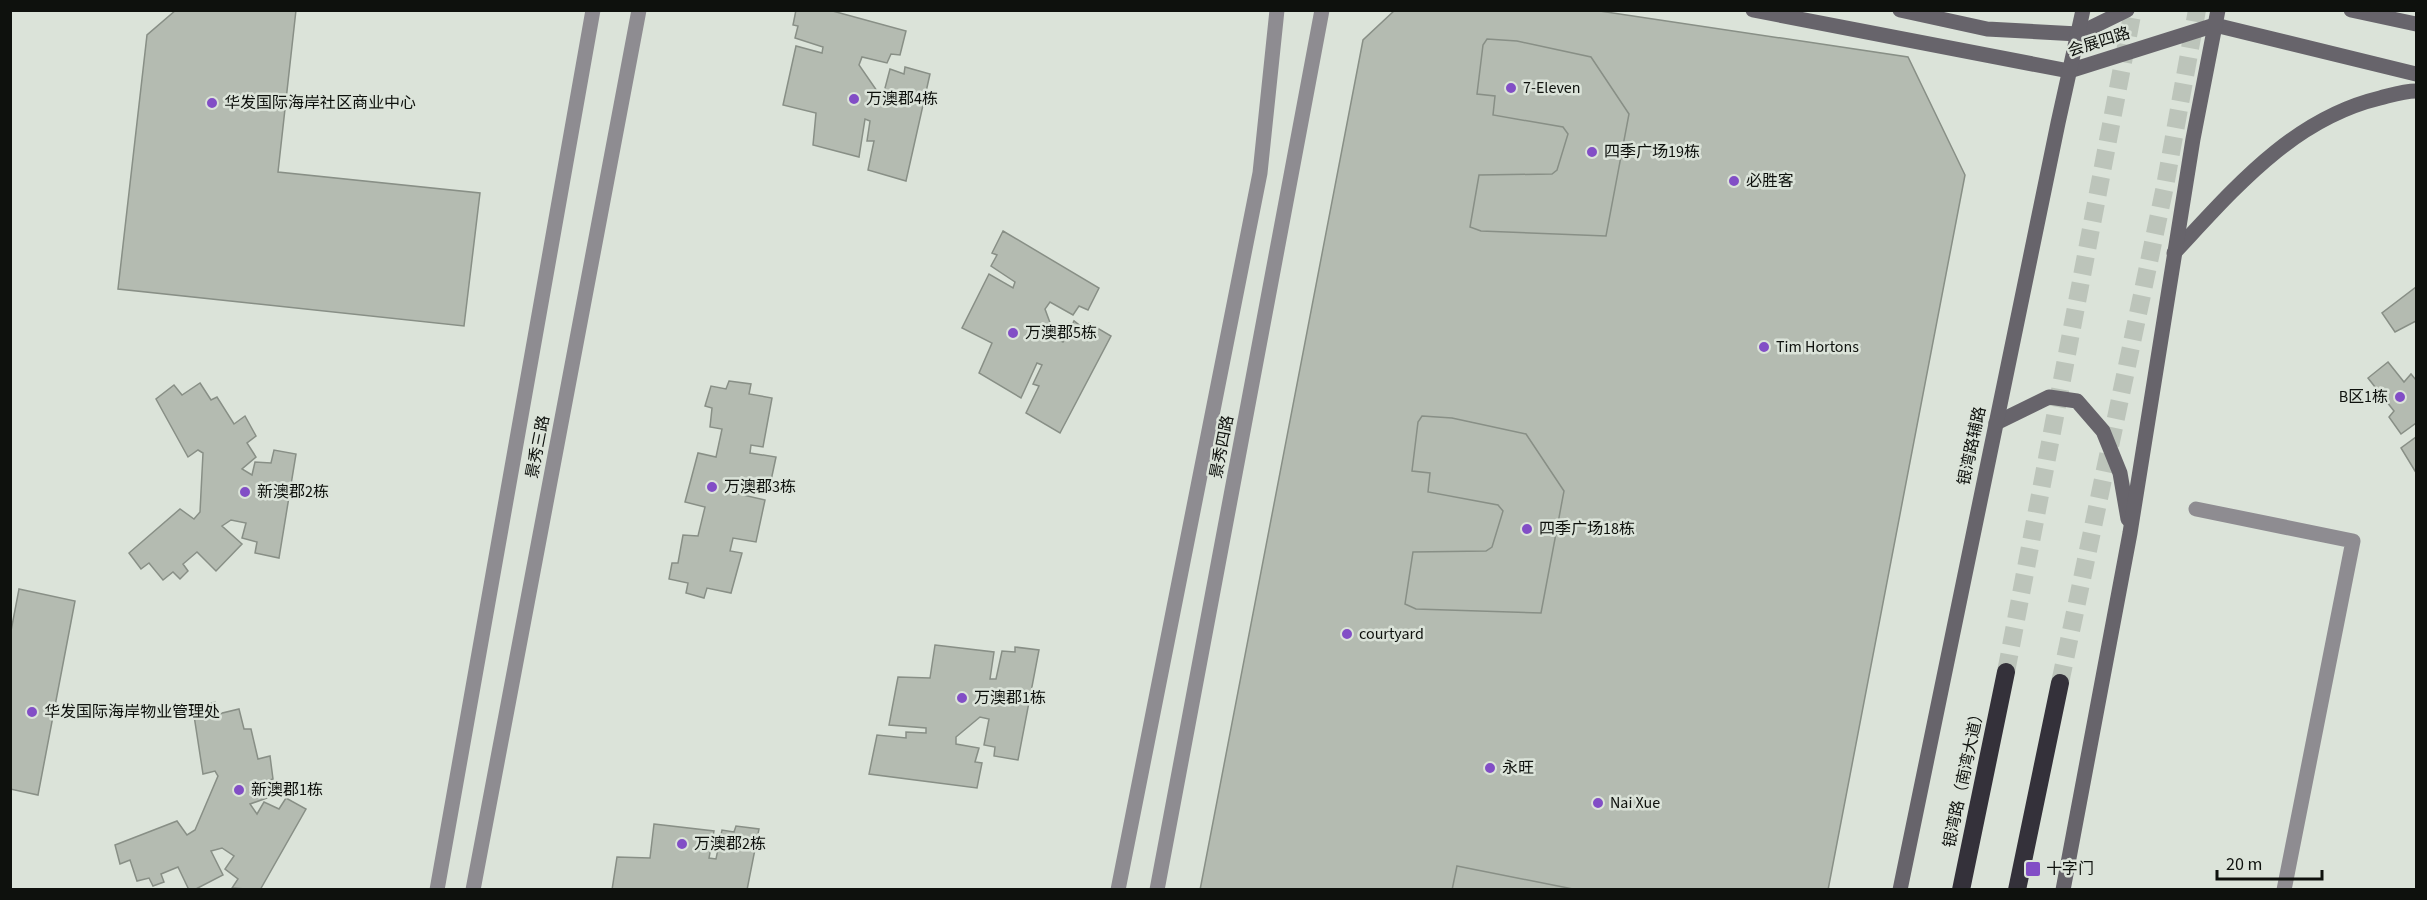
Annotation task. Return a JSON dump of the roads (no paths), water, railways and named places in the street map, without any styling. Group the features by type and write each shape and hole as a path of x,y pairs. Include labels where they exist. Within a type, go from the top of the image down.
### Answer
{"highway":[{"name":"银湾路（南湾大道）","path":"1961,890 2006,672"},
{"path":"2017,890 2060,683"}],"main road":[{"name":"会展四路","path":"1753,10 2069,71 2217,18"},
{"name":"会展四路","path":"1900,10 1987,29 2078,34"},
{"name":"银湾路辅路","path":"1900,890 2083,10"},
{"path":"2078,34 2127,10"},
{"path":"2352,10 2416,24"},
{"path":"2063,890 2130,533 2193,139 2217,18 2416,74"},
{"path":"2174,253 2233,189 2306,128 2351,105 2416,90"},
{"path":"1996,423 2049,397 2077,401 2103,431 2116,462 2130,533"}],"street":[{"name":"景秀三路","path":"437,890 593,10"},
{"name":"景秀三路","path":"473,890 639,10"},
{"name":"景秀四路","path":"1118,890 1260,173 1277,10"},
{"name":"景秀四路","path":"1157,890 1322,10"},
{"path":"2196,509 2353,541 2284,890"}],"tunnel":[{"path":"2006,672 2133,10"},
{"path":"2060,683 2165,186 2197,10"}],"place":[{"name":"7-Eleven","path":"1511,88"},
{"name":"万澳郡4栋","path":"854,99"},
{"name":"华发国际海岸社区商业中心","path":"212,103"},
{"name":"四季广场19栋","path":"1592,152"},
{"name":"必胜客","path":"1734,181"},
{"name":"万澳郡5栋","path":"1013,333"},
{"name":"Tim Hortons","path":"1764,347"},
{"name":"B区1栋","path":"2400,397"},
{"name":"万澳郡3栋","path":"712,487"},
{"name":"新澳郡2栋","path":"245,492"},
{"name":"四季广场18栋","path":"1527,529"},
{"name":"courtyard","path":"1347,634"},
{"name":"万澳郡1栋","path":"962,698"},
{"name":"华发国际海岸物业管理处","path":"32,712"},
{"name":"永旺","path":"1490,768"},
{"name":"新澳郡1栋","path":"239,790"},
{"name":"Nai Xue","path":"1598,803"},
{"name":"万澳郡2栋","path":"682,844"},
{"name":"十字门","path":"2033,869"}]}
